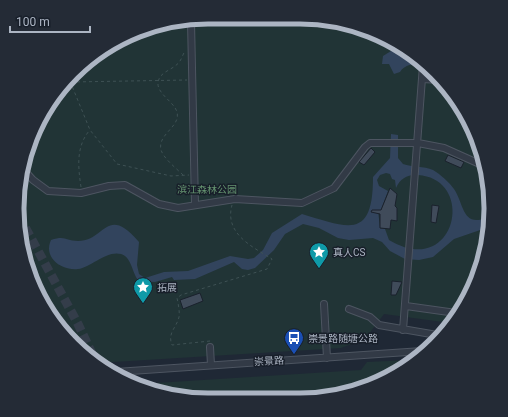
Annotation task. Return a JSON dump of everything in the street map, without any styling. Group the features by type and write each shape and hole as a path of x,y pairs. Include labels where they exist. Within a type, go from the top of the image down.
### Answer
{"street":[{"path":"191,25 195,205"},
{"path":"403,330 411,246 423,72"},
{"path":"422,79 431,80"},
{"path":"28,174 33,180 48,190 82,193 109,186 125,185 159,204 178,208 234,199 302,203 334,188 364,147 370,143 390,142 444,148 478,163"},
{"path":"324,304 327,358"},
{"path":"406,306 452,312"},
{"path":"349,309 370,317 379,325 434,334"},
{"path":"210,344 211,365"},
{"name":"崇景路","path":"124,373 211,365 416,351"}],"path":[{"path":"183,175 165,156 161,149 161,140 176,122 177,113 172,104 159,89 158,80 160,76 180,62 183,53 192,42"},
{"path":"75,81 192,80"},
{"path":"72,85 90,130 117,164 171,176 194,174"},
{"path":"82,193 78,154 82,139 90,130"},
{"path":"210,344 172,345 170,340 172,331 179,318 177,298 267,269 272,259 244,241 235,230 230,212 234,199"}],"green space":[{"name":"滨江森林公园","path":"196,24 312,24 347,30 381,43 412,62 430,78 446,96 459,116 470,138 478,161 484,196 484,221 478,256 465,290 445,322 384,314 365,339 341,348 107,362 78,339 55,311 38,279 30,256 26,233 24,221 24,196 30,161 43,127 62,96 78,78 96,62 116,49 138,38 161,30"},
{"path":"404,360 381,374 359,383 347,387 312,393 196,393 161,387 150,383 361,370 367,362"}],"water":[{"path":"392,49 414,64 407,66 400,72 394,74 389,64 382,64 383,56 391,51"},
{"path":"391,134 398,135 398,158 403,164 433,170 439,174 454,189 468,217 473,220 484,218 483,229 454,239 433,257 419,260 405,259 390,251 382,242 373,238 349,240 338,238 319,228 303,224 285,234 274,250 255,268 248,270 242,269 234,262 195,279 174,280 172,277 155,282 139,281 130,262 121,254 110,254 83,268 72,269 65,268 55,262 49,252 51,240 63,238 78,241 87,239 113,225 119,226 128,231 139,242 137,265 139,274 145,278 164,272 188,271 230,256 248,259 254,258 263,250 272,233 302,214 345,225 355,224 363,220 369,211 372,197 373,177 390,158","holes":["386,173 390,174 392,179 395,180 396,188 405,178 411,175 418,175 436,181 448,192 452,208 451,224 443,238 430,247 412,249 389,240 385,229 380,228 378,210 381,210 388,191 379,186 377,180 380,175"]}],"building":[{"path":"371,148 375,152 364,165 359,162"},
{"path":"448,155 464,162 461,168 445,161"},
{"path":"390,188 397,194 395,206 397,208 397,221 391,220 390,229 380,228 380,214 371,212 372,210 381,210"},
{"path":"432,205 439,206 436,223 431,222"},
{"path":"392,281 402,282 396,295 391,295"},
{"path":"200,293 203,301 183,309 180,300"}],"tunnel":[{"path":"25,227 78,324 90,350"}],"place":[{"name":"真人CS","path":"319,269"},
{"name":"拓展","path":"143,304"},
{"name":"崇景路随塘公路","path":"294,355"}]}
